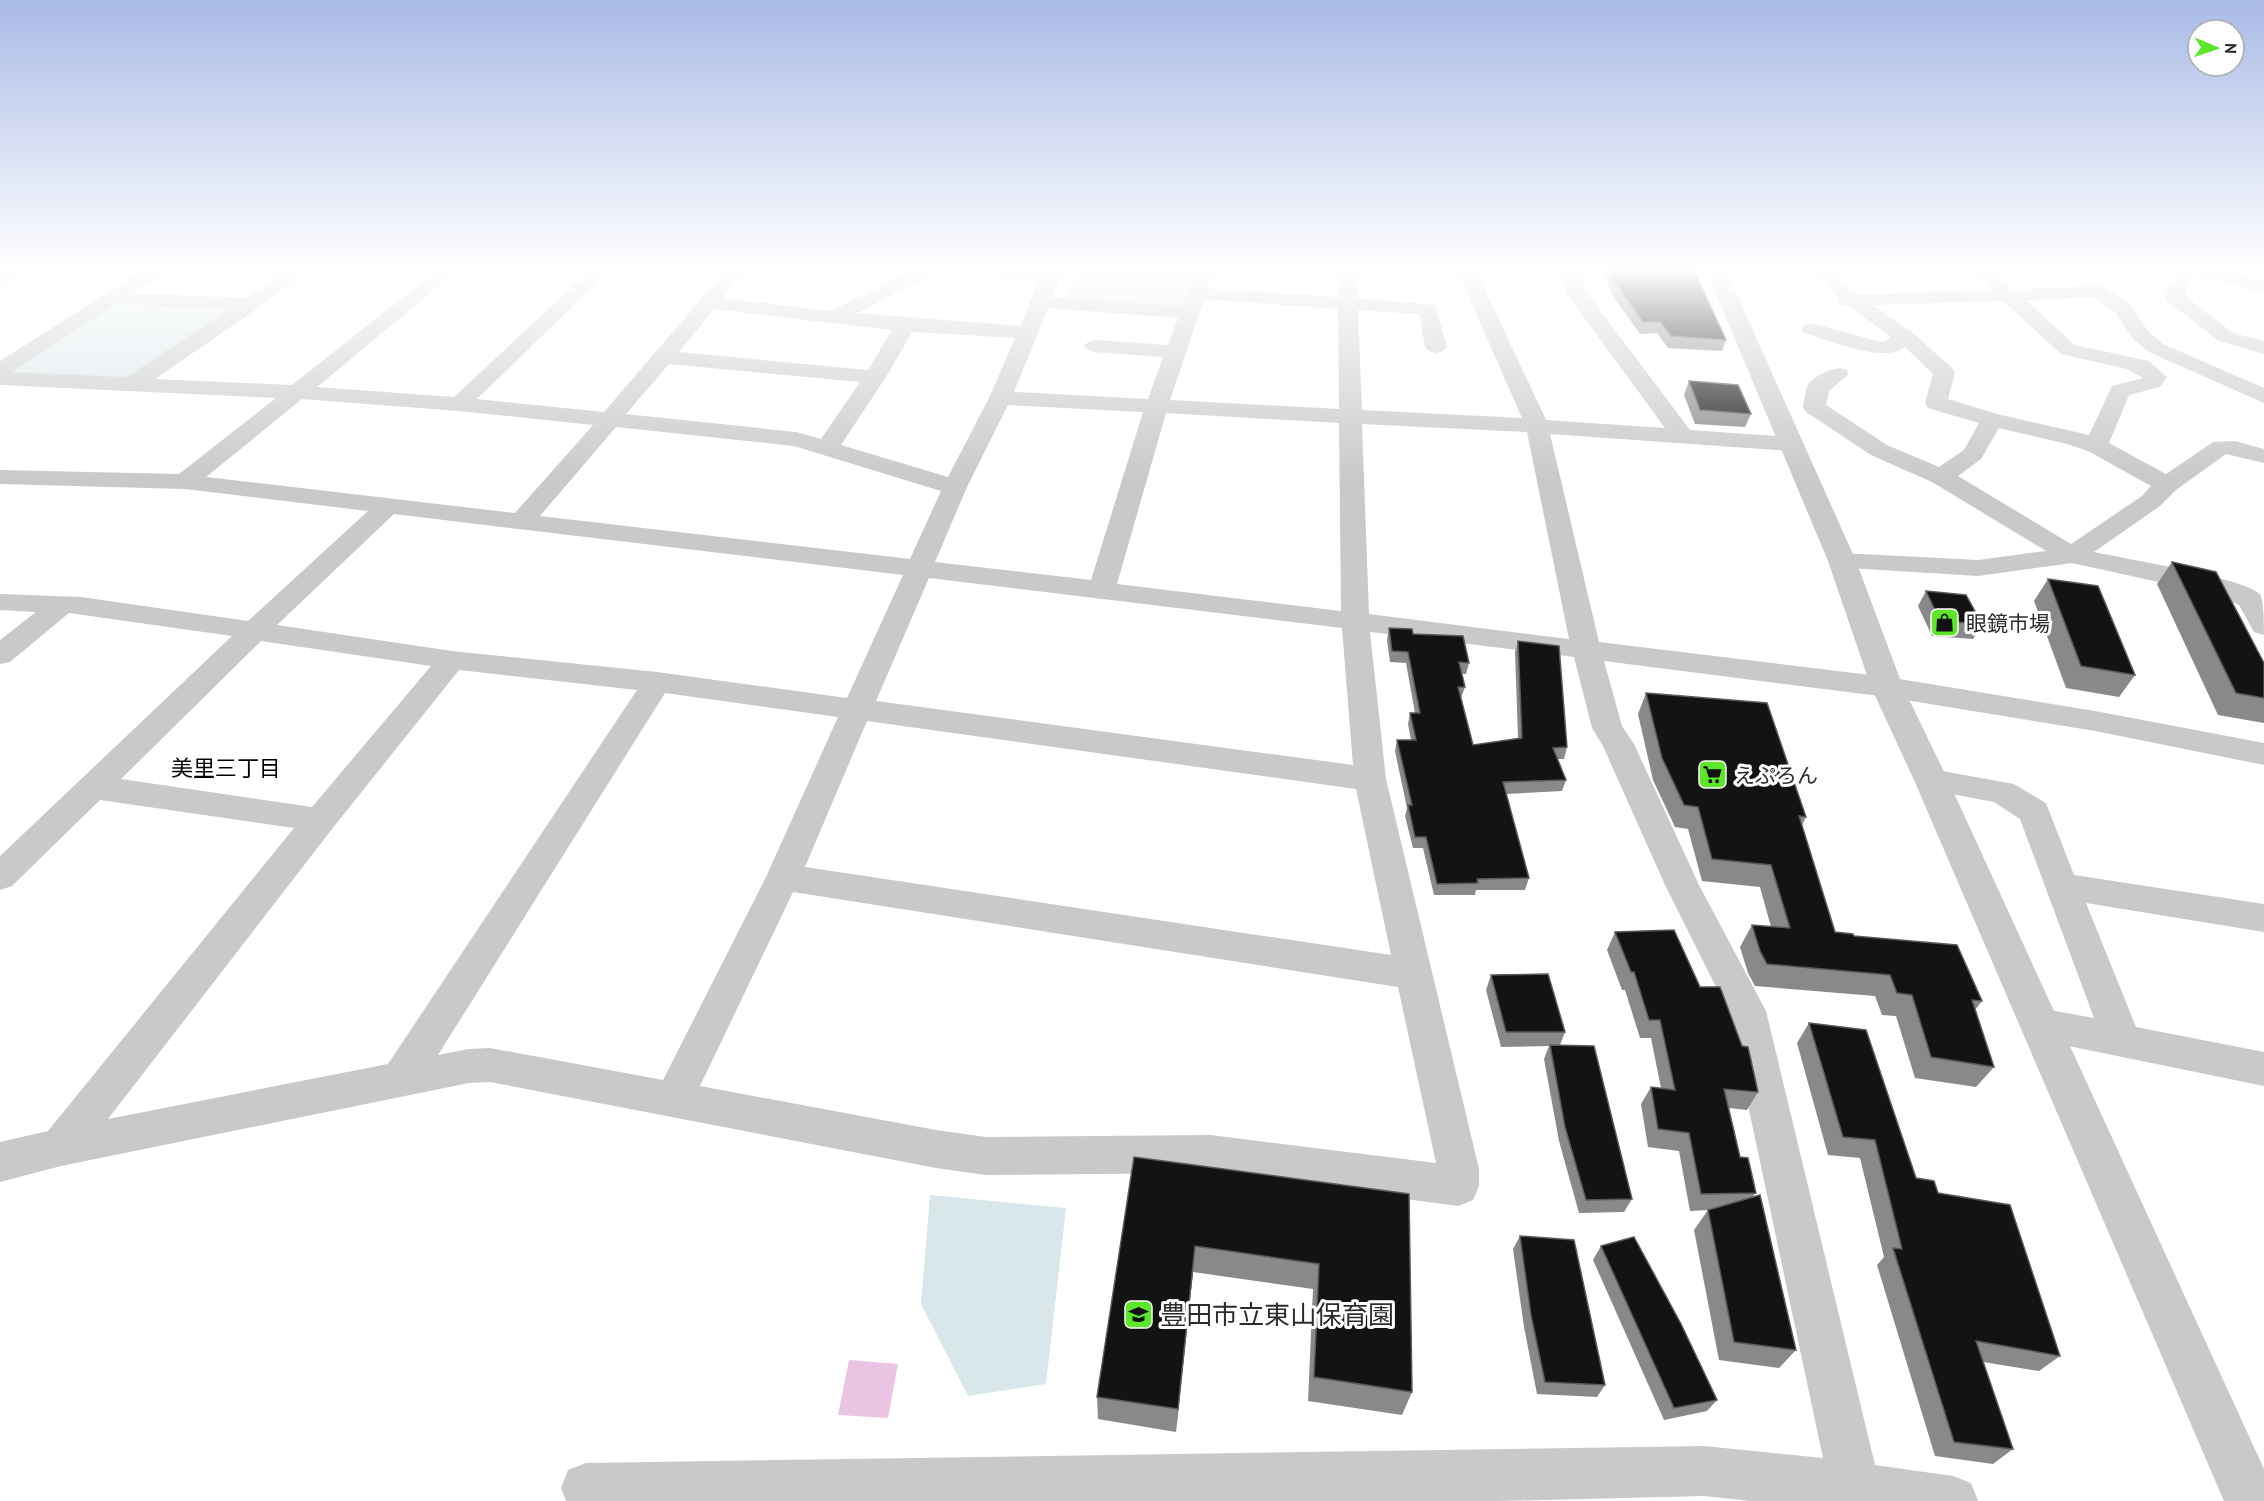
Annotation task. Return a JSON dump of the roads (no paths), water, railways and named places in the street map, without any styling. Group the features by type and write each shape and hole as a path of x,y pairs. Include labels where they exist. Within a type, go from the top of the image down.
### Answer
{"street":[{"path":"0,370 47,340"},
{"path":"131,385 197,340"},
{"path":"185,482 361,340"},
{"path":"459,404 527,340"},
{"path":"520,523 678,340"},
{"path":"826,449 896,340"},
{"path":"674,1099 783,877 955,487 1000,398 1023,340"},
{"path":"1102,590 1157,405 1180,340"},
{"path":"0,1162 61,1147 469,1066 490,1065 924,1147 986,1156 1210,1154 1458,1186 1458,1169 1370,779 1355,621 1348,340"},
{"path":"1435,340 1436,347"},
{"path":"1498,340 1537,426 1586,649 1607,728 1618,744 1682,885 1747,1011 1857,1494"},
{"path":"1611,340 1682,435"},
{"path":"1746,340 1842,561 1887,687 1931,780 2251,1501"},
{"path":"1851,340 1880,348 1890,348 1900,340"},
{"path":"1910,340 1926,352 1944,374 1936,403 1992,420 2074,438 2096,446 2167,485"},
{"path":"2057,340 2068,350 2141,366 2156,377 2152,382 2120,391 2096,446"},
{"path":"2146,340 2156,348 2264,396"},
{"path":"2237,340 2264,348"},
{"path":"1095,346 1176,352"},
{"path":"664,357 874,377"},
{"path":"1838,374 1818,388 1814,407 1879,450 1941,477 2072,555 2227,589 2250,600 2264,626"},
{"path":"0,378 295,392 459,404 796,440 955,487"},
{"path":"1000,398 1537,426 1791,444"},
{"path":"1941,477 1973,454 1992,420"},
{"path":"1842,561 1978,567 2072,555 2151,501 2167,485 2221,447 2235,448 2264,456"},
{"path":"0,477 185,482 1586,649 1887,687 2095,721 2264,754"},
{"path":"0,877 255,630 388,506"},
{"path":"0,602 63,603 452,660 657,682 1370,779"},
{"path":"0,656 63,603"},
{"path":"61,1147 320,820 452,660"},
{"path":"400,1080 657,682"},
{"path":"1931,780 2002,792 2034,812 2122,1040"},
{"path":"94,787 320,820"},
{"path":"783,877 1413,974"},
{"path":"2061,886 2264,918"},
{"path":"2039,1024 2264,1069"},
{"path":"586,1488 1494,1476 1704,1471 1857,1494 1953,1501"}],"place":[{"name":"眼鏡市場","path":"1945,623"},
{"name":"えぷろん","path":"1713,775"},
{"name":"豊田市立東山保育園","path":"1139,1314"}],"district":[{"name":"美里三丁目","path":"226,768"}]}
